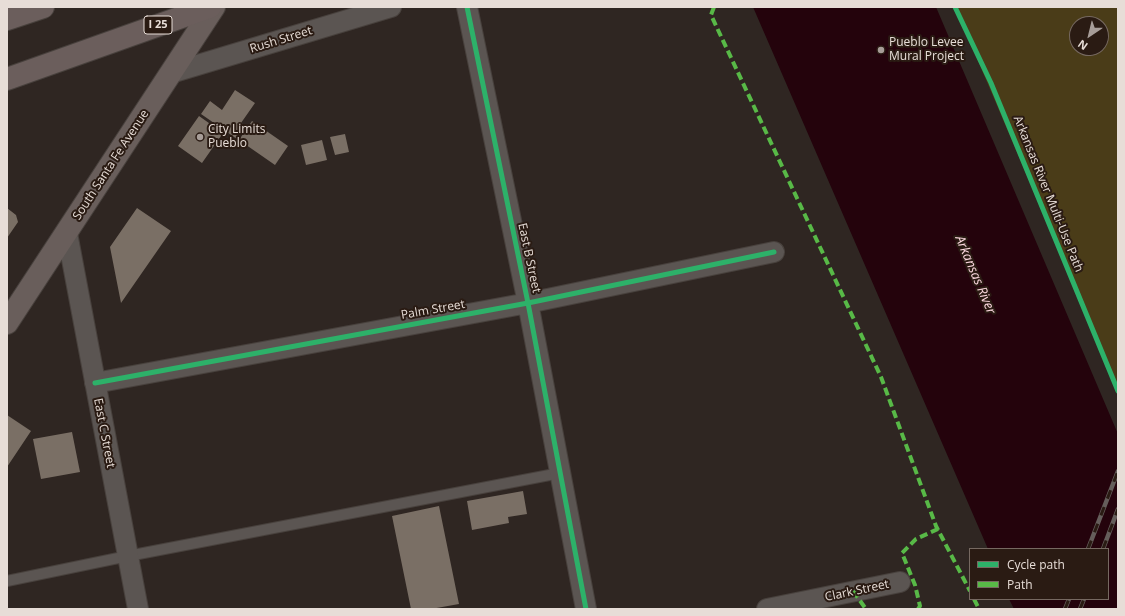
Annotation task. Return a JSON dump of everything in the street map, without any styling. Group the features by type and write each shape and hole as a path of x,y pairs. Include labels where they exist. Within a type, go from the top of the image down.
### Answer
{"highway":[{"path":"7,19 43,7"},
{"name":"I 25","path":"7,79 210,7"},
{"path":"7,83 50,64"}],"main road":[{"name":"South Santa Fe Avenue","path":"7,323 214,7"}],"street":[{"name":"Rush Street","path":"171,73 391,7"},
{"name":"East B Street","path":"467,7 528,303 586,609"},
{"name":"East C Street","path":"67,233 138,609"},
{"name":"Palm Street","path":"95,383 528,303 774,252"},
{"name":"Clark Street","path":"767,609 900,582"}],"lane":[{"path":"7,581 128,556 560,473"}],"shaded area":[{"path":"955,7 1118,7 1118,391 1096,338"}],"water":[{"name":"Arkansas River","path":"753,7 936,7 1118,434 1118,609 1014,609 1010,600 1109,600 1109,548 988,548"}],"building":[{"path":"235,90 255,103 241,123 246,126 237,139 201,114 210,101 222,110"},
{"path":"199,116 223,133 202,163 178,146"},
{"path":"252,121 288,146 275,165 239,140"},
{"path":"345,134 349,152 335,155 330,137"},
{"path":"322,140 327,160 306,165 301,145"},
{"path":"7,208 16,215 18,222 7,238"},
{"path":"137,208 171,231 121,303 110,247"},
{"path":"7,415 31,431 7,467"},
{"path":"72,432 80,472 41,479 33,439"},
{"path":"523,491 527,514 508,517 509,523 472,530 467,501"},
{"path":"439,506 459,604 431,609 411,609 392,516"}],"railway":[{"path":"1088,548 1118,471"},
{"path":"1103,548 1118,509"},
{"path":"1065,609 1069,600"},
{"path":"1080,609 1084,600"}],"marked path":[{"path":"714,7 711,15 881,377 936,526 969,589"},
{"path":"918,609 920,606 915,585 902,553 916,539 938,529"},
{"path":"853,591 866,609"},
{"path":"974,600 979,609"}],"cycle path":[{"path":"467,7 528,303 586,609"},
{"name":"Arkansas River Multi-Use Path","path":"955,7 991,83 1118,391"},
{"path":"95,383 528,303 774,252"}],"place":[{"name":"Pueblo Levee Mural Project","path":"881,50"},
{"name":"City Limits Pueblo","path":"200,137"}]}
